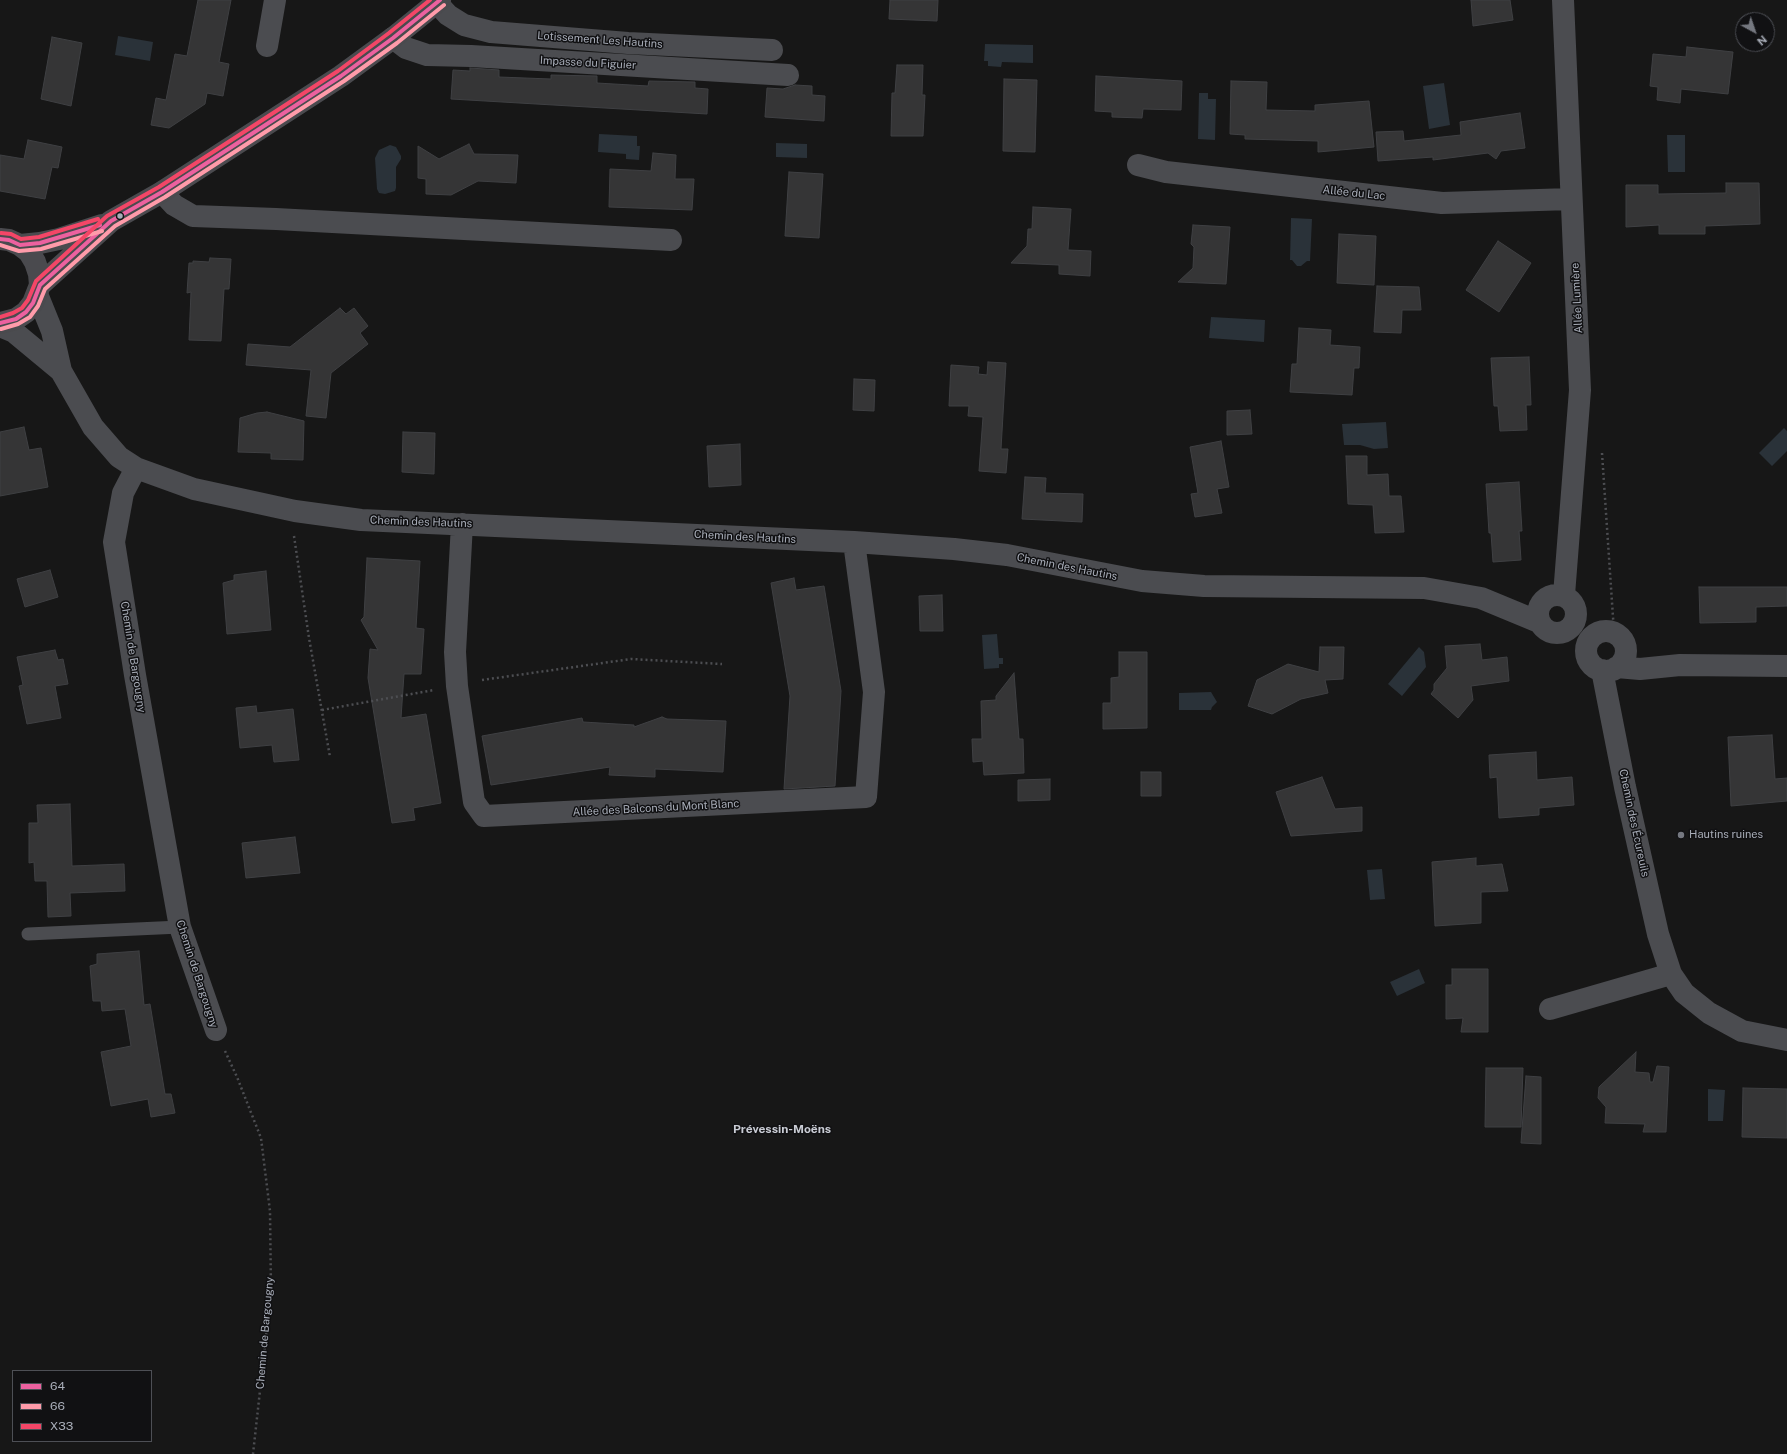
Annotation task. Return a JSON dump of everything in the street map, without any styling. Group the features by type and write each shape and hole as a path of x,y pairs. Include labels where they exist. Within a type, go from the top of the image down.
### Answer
{"main road":[{"path":"10,242 40,243 59,239 111,222 162,192 341,76 393,38 438,2"},
{"path":"0,324 16,319 26,312 38,290 111,222"},
{"path":"10,242 29,252 35,262 39,274 38,290"}],"street":[{"path":"266,46 275,0"},
{"name":"Allée Lumière","path":"1561,600 1580,390 1563,0"},
{"name":"Lotissement Les Hautins","path":"438,2 448,15 464,26 491,32 628,43 772,50"},
{"name":"Impasse du Figuier","path":"393,38 406,48 427,55 471,56 788,75"},
{"name":"Allée du Lac","path":"1138,165 1166,172 1442,203 1571,199"},
{"path":"162,192 174,205 194,216 671,240"},
{"name":"Chemin des Hautins","path":"38,290 52,331 61,371 93,426 119,457 136,468 194,489 295,511 361,520 854,542 984,552 1142,581 1196,586 1424,588 1481,598 1561,600"},
{"name":"Chemin des Hautins","path":"0,324 25,340 61,371"},
{"name":"Chemin de Bargougny","path":"136,468 123,493 114,542 180,927 216,1030"},
{"name":"Allée des Balcons du Mont Blanc","path":"462,524 455,652 456,686 474,802 484,816 866,798 874,692 854,542"},
{"name":"Chemin des Hautins","path":"1481,598 1539,622 1548,631 1562,633 1586,654 1593,666 1610,669"},
{"path":"1539,622 1538,609 1561,600"},
{"path":"1561,600 1577,614 1575,622 1570,629 1562,633"},
{"path":"1561,600 1615,636 1680,665"},
{"path":"1586,654 1587,646 1591,639 1597,634 1615,636"},
{"path":"1610,669 1623,662 1626,654 1615,636"},
{"path":"1610,669 1640,669 1680,665 1787,666"},
{"name":"Chemin des Écureuils","path":"1610,669 1657,926 1671,974 1684,993 1710,1013 1742,1031 1787,1040"},
{"path":"1550,1009 1671,974"}],"lane":[{"path":"28,934 180,927"}],"path":[{"path":"1601,448 1615,636"},
{"path":"295,511 294,540 330,757"},
{"path":"322,710 456,686 494,677 631,659 722,664"},
{"name":"Chemin de Bargougny","path":"216,1030 237,1077 260,1138 270,1211 271,1291 253,1454"}],"shaded area":[{"path":"118,36 153,42 150,61 115,55"},
{"path":"985,44 1033,45 1033,63 1002,62 1001,67 988,66 988,61 984,61"},
{"path":"1444,83 1450,125 1429,129 1423,86"},
{"path":"1199,93 1208,93 1208,99 1216,99 1215,140 1198,139"},
{"path":"599,134 637,136 637,146 640,146 639,160 626,159 626,154 598,152"},
{"path":"1667,135 1685,135 1685,172 1668,172"},
{"path":"776,143 807,144 807,158 776,157"},
{"path":"390,145 396,147 401,159 396,167 395,191 385,194 379,193 377,189 375,158 379,150"},
{"path":"1291,218 1312,219 1310,261 1307,261 1301,266 1297,266 1292,260 1290,260"},
{"path":"1211,317 1265,320 1264,342 1209,338"},
{"path":"1386,422 1388,448 1374,449 1360,445 1344,445 1342,424"},
{"path":"1784,428 1787,431 1787,451 1772,466 1759,453"},
{"path":"997,634 999,658 1003,658 1003,664 999,664 999,668 984,669 982,635"},
{"path":"1419,647 1424,652 1426,667 1402,696 1388,684"},
{"path":"1211,692 1217,702 1211,710 1179,710 1179,693"},
{"path":"1382,869 1385,899 1370,900 1367,870"},
{"path":"1419,969 1425,983 1397,996 1390,982"},
{"path":"1708,1089 1725,1090 1723,1121 1708,1121"}],"building":[{"path":"198,0 231,0 219,62 229,64 223,96 207,93 205,104 169,128 151,125 156,98 166,100 175,54 187,56"},
{"path":"890,0 938,0 937,21 889,19"},
{"path":"1471,0 1510,0 1513,20 1473,26"},
{"path":"52,37 82,43 71,106 41,99"},
{"path":"1687,47 1733,52 1728,94 1681,89 1680,103 1657,100 1658,87 1650,86 1653,54 1686,57"},
{"path":"897,65 923,65 922,95 925,95 923,136 891,136 892,93 895,93"},
{"path":"470,68 499,70 499,77 551,79 551,75 597,76 597,83 648,86 649,81 695,82 695,88 708,89 707,114 451,99 453,70 470,71"},
{"path":"1096,76 1182,81 1181,110 1143,109 1142,118 1112,117 1112,112 1095,111"},
{"path":"1004,79 1037,80 1035,152 1003,151"},
{"path":"1231,81 1267,82 1266,110 1315,111 1315,105 1369,101 1374,147 1318,152 1318,141 1245,139 1245,135 1230,134"},
{"path":"795,85 812,86 812,95 825,96 824,121 765,117 767,88 783,89"},
{"path":"1520,113 1525,148 1501,151 1496,159 1488,153 1433,160 1433,157 1378,161 1376,132 1403,131 1404,141 1461,135 1460,122"},
{"path":"28,140 62,147 58,168 52,167 45,199 0,191 0,155 24,159"},
{"path":"469,144 474,154 518,155 516,183 478,181 451,195 426,194 426,179 418,178 418,146 439,159"},
{"path":"653,153 676,155 675,179 694,179 692,210 609,207 610,169 651,171"},
{"path":"789,172 823,174 819,238 785,236"},
{"path":"1726,183 1759,183 1760,224 1705,226 1705,234 1659,234 1659,225 1626,227 1626,185 1658,185 1658,194 1726,193"},
{"path":"1033,207 1071,209 1068,250 1091,251 1090,276 1059,274 1059,265 1011,263 1027,246 1028,229 1032,229"},
{"path":"1193,225 1230,227 1226,284 1178,282 1193,268 1194,247 1191,244"},
{"path":"1339,234 1376,236 1374,285 1337,283"},
{"path":"1498,241 1531,263 1499,312 1466,290"},
{"path":"210,258 231,259 229,289 224,289 221,341 189,340 191,292 187,293 189,263 193,263 193,261 209,262"},
{"path":"1377,286 1419,287 1421,310 1402,310 1401,333 1374,332"},
{"path":"340,308 346,314 354,308 368,326 360,333 368,344 331,373 326,418 306,416 311,370 246,365 248,344 290,347"},
{"path":"1299,328 1331,330 1330,345 1360,347 1359,368 1354,368 1352,395 1290,392 1292,364 1297,364"},
{"path":"1529,357 1531,405 1526,405 1527,430 1500,431 1498,406 1494,406 1491,358"},
{"path":"988,362 1006,363 1001,449 1008,449 1006,473 979,471 983,417 968,416 969,406 949,406 951,365 979,367 978,374 987,375"},
{"path":"854,379 875,380 874,411 853,410"},
{"path":"1250,410 1252,434 1227,435 1227,411"},
{"path":"267,412 304,421 303,460 271,459 271,453 238,452 240,418"},
{"path":"24,427 29,450 41,448 48,487 0,496 0,432"},
{"path":"403,432 435,433 434,474 402,472"},
{"path":"1221,441 1229,487 1217,489 1222,513 1195,517 1191,494 1198,493 1190,447"},
{"path":"740,444 741,485 709,487 707,446"},
{"path":"1346,456 1367,456 1367,475 1388,474 1389,496 1401,496 1404,532 1375,533 1373,505 1348,504"},
{"path":"1025,477 1046,478 1045,493 1083,494 1082,522 1022,519"},
{"path":"1519,482 1522,531 1519,531 1521,560 1493,562 1491,533 1489,533 1486,484"},
{"path":"367,558 420,561 416,628 424,629 421,674 404,674 401,718 426,714 441,803 413,808 415,820 392,823 368,678 370,649 378,650 361,620 364,617"},
{"path":"50,570 58,597 25,607 17,579"},
{"path":"266,571 271,630 227,634 223,583 234,580 234,575"},
{"path":"794,578 796,590 824,586 841,691 835,786 784,789 790,696 771,583"},
{"path":"1699,587 1787,587 1787,606 1756,607 1756,622 1700,623"},
{"path":"942,595 943,631 920,631 919,596"},
{"path":"1480,644 1482,660 1507,657 1509,681 1471,686 1473,700 1458,718 1431,694 1434,690 1434,684 1447,668 1445,646"},
{"path":"1320,647 1344,647 1343,679 1325,680 1328,693 1301,699 1272,714 1248,706 1257,680 1288,664 1319,672"},
{"path":"55,650 58,660 63,659 68,684 55,686 61,718 27,724 19,686 23,685 17,657"},
{"path":"1119,652 1147,652 1147,728 1103,729 1103,703 1111,703 1111,678 1119,677"},
{"path":"1014,673 1019,739 1023,739 1024,773 984,775 983,761 973,762 972,739 982,739 981,701 996,700 996,696"},
{"path":"256,706 257,713 293,709 299,760 274,762 272,745 240,748 236,708"},
{"path":"662,717 667,719 726,721 723,772 655,769 655,777 609,775 610,767 491,785 482,736 582,718 583,722 634,725 634,727"},
{"path":"1772,735 1775,779 1787,778 1787,801 1731,806 1728,737"},
{"path":"1536,752 1537,780 1572,777 1574,805 1539,808 1539,815 1499,818 1497,777 1490,778 1489,755"},
{"path":"1141,772 1161,772 1161,796 1141,796"},
{"path":"1322,777 1335,809 1362,807 1362,831 1291,836 1276,792"},
{"path":"1050,779 1050,800 1018,801 1018,780"},
{"path":"70,804 72,866 124,864 125,891 70,893 71,916 48,917 47,881 35,881 34,862 29,863 29,823 38,823 37,805"},
{"path":"295,837 300,873 246,878 242,843"},
{"path":"1476,858 1476,866 1502,864 1508,891 1481,892 1481,923 1435,926 1432,862"},
{"path":"139,951 144,1005 150,1004 165,1094 171,1094 175,1113 151,1117 148,1099 111,1106 101,1052 131,1046 125,1009 102,1011 101,1001 93,1001 90,966 97,964 97,954"},
{"path":"1452,969 1488,969 1488,1032 1461,1032 1463,1018 1446,1019 1446,985 1452,985"},
{"path":"1636,1052 1635,1072 1649,1073 1650,1082 1653,1082 1657,1066 1669,1067 1666,1132 1643,1132 1645,1124 1605,1123 1606,1107 1598,1098 1599,1087"},
{"path":"1486,1068 1523,1068 1521,1127 1485,1127"},
{"path":"1526,1076 1541,1077 1541,1144 1521,1143"},
{"path":"1743,1088 1787,1089 1787,1138 1742,1137"}],"transit line":[{"name":"X33","path":"0,317 13,313 22,308 28,300 36,281 107,216 159,187 338,71 430,0"},
{"name":"64","path":"0,323 16,319 26,312 33,303 40,285 111,221 162,192 341,76 393,38 440,0"},
{"name":"66","path":"1,329 18,324 30,317 38,306 45,289 115,226 165,197 344,81 397,43 444,5"},
{"name":"X33","path":"1,233 11,234 21,239 39,237 98,219"},
{"name":"64","path":"0,239 9,240 20,245 40,243 100,225"},
{"name":"66","path":"0,245 19,251 41,249 102,231"}],"place":[{"name":"Hautins ruines","path":"1681,835"}],"district":[{"name":"Prévessin-Moëns","path":"782,1129"}]}
